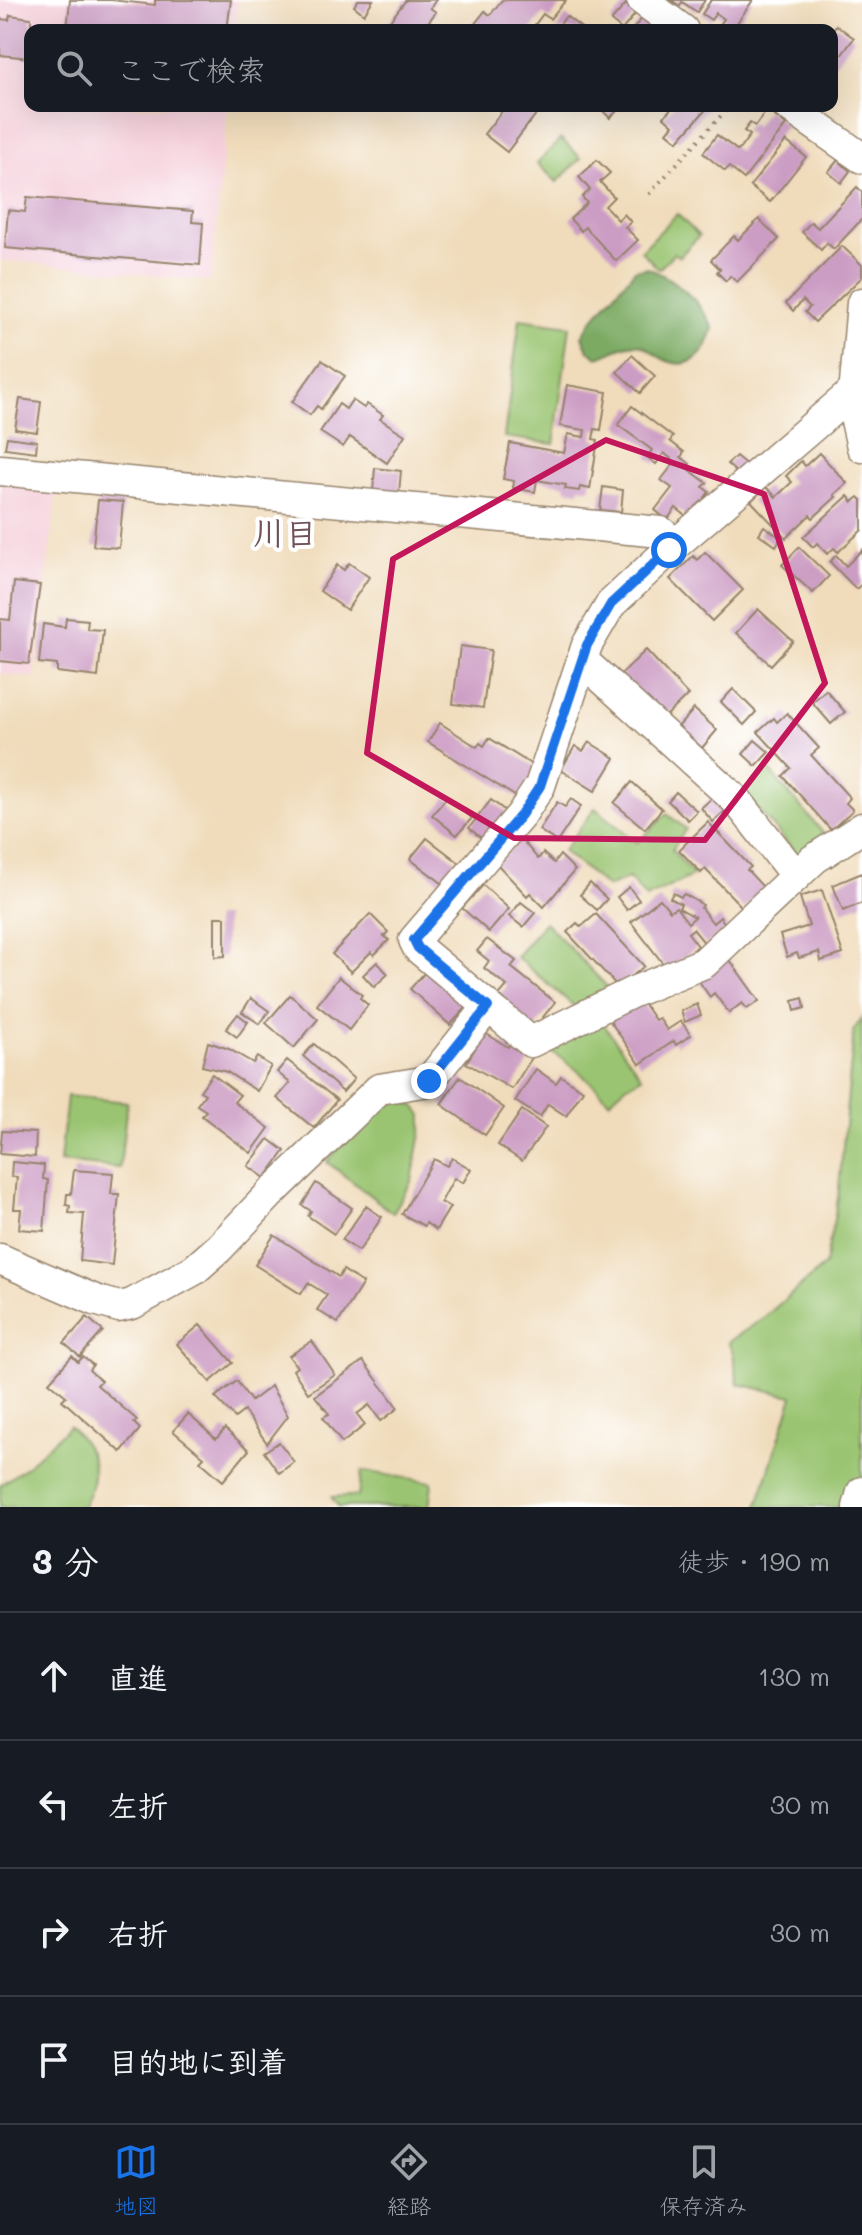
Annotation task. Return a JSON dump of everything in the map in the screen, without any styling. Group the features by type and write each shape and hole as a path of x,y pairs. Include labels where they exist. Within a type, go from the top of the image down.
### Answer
{"street":[{"path":"642,0 675,24"},
{"path":"797,112 862,158"},
{"path":"862,303 853,407 862,447"},
{"path":"854,391 675,544 611,604 587,645 540,786 521,815 414,940 418,948 531,1042 633,992 704,963 814,859 862,828"},
{"path":"0,470 661,532 675,544"},
{"path":"582,660 738,802 796,876"},
{"path":"0,1259 95,1300 119,1307 132,1304 203,1263 379,1089 429,1081 488,1007"},
{"path":"858,1507 862,1492"}],"path":[{"path":"649,194 724,112"}],"highlighted area":[{"path":"606,440 764,494 825,683 705,840 514,838 367,753 393,559"}],"shaded area":[{"path":"0,0 238,0 236,24 24,24 24,112 227,112 211,281 0,260"},
{"path":"0,480 57,489 34,678 0,674"}],"green space":[{"path":"561,139 581,158 557,182 537,163"},
{"path":"677,214 699,236 679,257 674,253 659,269 641,251"},
{"path":"647,268 686,292 702,309 713,328 707,345 690,362 673,363 636,344 598,357 588,350 582,336 593,319 635,270"},
{"path":"520,319 570,326 554,444 504,437"},
{"path":"768,769 826,836 799,857 744,793"},
{"path":"595,808 637,843 667,814 686,829 672,850 694,875 646,898 629,878 607,887 563,851"},
{"path":"545,922 611,991 574,1006 516,957"},
{"path":"599,1018 642,1077 609,1101 578,1071 543,1046"},
{"path":"862,1018 862,1507 757,1507 793,1396 738,1384 728,1342 761,1320 825,1265 838,1199 854,1030"},
{"path":"67,1096 127,1102 120,1168 60,1162"},
{"path":"397,1100 415,1106 422,1115 422,1128 412,1180 393,1213 327,1162 367,1117"},
{"path":"69,1426 85,1444 92,1464 92,1484 82,1507 0,1507 0,1485 26,1467"},
{"path":"362,1471 432,1482 429,1507 339,1507 331,1497 358,1496"}],"building":[{"path":"70,0 111,0 155,5 155,0 231,0 228,24 68,24"},
{"path":"358,0 373,0 364,14 354,6"},
{"path":"406,0 436,0 430,8 436,12 427,24 388,24"},
{"path":"502,0 566,0 550,19 543,14 536,24 475,24 485,11 490,15"},
{"path":"671,0 705,0 697,12 682,2 680,6"},
{"path":"711,0 753,0 736,24 720,24 724,19 716,13 711,20 702,14"},
{"path":"626,4 636,13 627,24 611,21"},
{"path":"10,15 31,18 31,24 24,24 24,57 0,55 0,19 9,20"},
{"path":"566,16 576,24 560,24"},
{"path":"643,17 652,24 637,24"},
{"path":"838,26 854,38 838,60"},
{"path":"501,112 538,112 507,152 484,134"},
{"path":"668,112 704,112 678,141 667,132 673,125 664,117"},
{"path":"766,112 786,125 744,179 729,167 725,171 703,153 717,135 738,151 750,135 744,131 750,123 755,126"},
{"path":"786,141 806,157 770,202 750,186"},
{"path":"597,160 610,173 600,182 614,197 605,206 618,220 624,214 631,222 625,227 638,240 616,261 585,227 581,231 570,219 587,203 582,197 590,190 579,177"},
{"path":"838,160 850,171 841,183 828,172"},
{"path":"857,187 862,192 862,219 834,249 827,243 821,250 802,232 811,222 818,228"},
{"path":"27,197 193,211 192,222 203,223 200,265 5,248 8,210 25,212"},
{"path":"759,219 779,239 737,282 730,276 726,281 711,260 734,236 738,240"},
{"path":"842,246 862,265 862,277 815,322 805,312 810,307 803,300 793,311 786,303"},
{"path":"632,355 655,376 640,393 617,372"},
{"path":"322,360 345,376 321,409 317,406 310,415 292,402"},
{"path":"567,385 607,392 601,430 595,429 593,439 598,440 590,489 565,489 566,485 537,480 535,492 513,488 514,481 503,479 510,443 564,453 568,434 584,437 585,430 560,426"},
{"path":"20,399 41,402 37,432 15,429"},
{"path":"352,400 364,408 367,404 383,415 380,419 405,435 387,463 350,437 343,447 320,432 339,404 346,409"},
{"path":"632,406 673,437 670,441 684,452 681,457 690,464 687,468 707,483 703,487 709,492 689,518 676,508 667,520 655,510 672,488 661,480 675,462 664,453 656,464 647,457 652,450 618,425"},
{"path":"7,437 37,441 36,452 5,448"},
{"path":"819,453 847,483 813,518 810,515 786,538 751,501 766,487 776,497 792,482 786,476 801,461 805,466"},
{"path":"736,456 749,467 731,477 736,472 727,464"},
{"path":"375,468 401,471 399,493 373,491"},
{"path":"603,487 623,490 621,512 600,510"},
{"path":"848,496 853,502 859,497 862,500 862,530 838,552 834,548 827,554 817,543 813,547 803,537"},
{"path":"98,500 123,502 119,548 93,546"},
{"path":"764,526 781,538 776,546 759,534"},
{"path":"799,547 829,576 813,593 782,565"},
{"path":"862,550 862,584 856,589 830,562 836,555 846,566"},
{"path":"705,552 743,590 712,621 670,579 693,556 697,560"},
{"path":"349,563 369,577 347,610 320,591 337,565 344,570"},
{"path":"14,582 40,585 29,664 0,661 0,619 10,620"},
{"path":"758,609 793,641 771,665 736,633"},
{"path":"66,618 88,620 87,629 103,630 98,677 57,672 57,665 39,663 43,624 65,627"},
{"path":"460,646 491,650 483,708 453,704"},
{"path":"646,650 688,695 662,720 620,675"},
{"path":"733,689 756,712 744,725 721,702"},
{"path":"826,690 845,712 831,724 812,702"},
{"path":"694,709 717,730 702,748 678,727"},
{"path":"787,713 819,748 811,755 850,798 846,803 853,810 831,830 783,776 791,768 758,732 774,718 777,722"},
{"path":"440,723 477,747 480,743 484,746 489,738 537,768 518,798 428,742"},
{"path":"755,740 769,752 756,766 743,754"},
{"path":"589,742 615,758 595,791 561,770 575,746 583,751"},
{"path":"632,782 662,809 645,829 614,803"},
{"path":"676,792 697,811 688,820 668,801"},
{"path":"714,796 726,810 713,822 701,808"},
{"path":"447,797 472,818 457,835 432,815"},
{"path":"571,799 581,806 557,842 539,830 557,802 565,807"},
{"path":"491,800 508,813 486,842 469,828"},
{"path":"708,822 751,867 747,870 765,889 744,909 705,869 701,873 679,850"},
{"path":"427,838 462,865 446,886 410,859"},
{"path":"521,839 538,859 543,853 554,863 560,855 575,870 544,907 530,893 527,896 497,864"},
{"path":"862,873 862,903 843,911 833,885"},
{"path":"590,883 607,899 597,910 580,895"},
{"path":"483,885 509,909 489,932 462,908"},
{"path":"629,887 639,900 627,910 617,897"},
{"path":"822,890 843,954 821,961 819,952 799,958 797,953 787,957 780,935 809,926 800,897"},
{"path":"673,893 681,897 684,894 703,905 701,908 713,923 720,917 728,928 706,945 693,929 688,933 698,946 668,970 631,922 660,899 670,911 676,907 688,923 695,917 679,908 681,904 670,898"},
{"path":"521,902 535,913 523,927 509,916"},
{"path":"370,914 388,932 384,936 389,940 374,955 371,952 351,972 332,954"},
{"path":"596,914 644,966 619,988 567,932 577,923 581,927"},
{"path":"215,917 225,917 225,956 215,957"},
{"path":"487,939 516,961 511,967 555,1002 532,1031 494,1001 507,986 484,968 489,961 477,951"},
{"path":"727,956 759,1001 747,1009 742,1003 729,1013 714,993 710,997 696,977"},
{"path":"377,962 388,974 374,987 363,975"},
{"path":"428,969 468,1006 450,1025 410,989"},
{"path":"339,977 362,995 360,998 368,1005 349,1030 317,1005"},
{"path":"290,995 318,1019 294,1048 266,1023"},
{"path":"251,998 269,1011 260,1024 242,1012"},
{"path":"803,998 805,1008 795,1011 793,1001"},
{"path":"641,1000 655,1020 659,1018 667,1030 681,1021 691,1035 676,1045 674,1041 640,1064 610,1021"},
{"path":"697,1004 701,1015 685,1022 681,1011"},
{"path":"238,1014 248,1022 237,1037 226,1029"},
{"path":"485,1033 508,1047 512,1042 533,1056 512,1089 466,1063"},
{"path":"208,1042 229,1049 253,1063 257,1057 271,1066 257,1091 227,1072 202,1066"},
{"path":"314,1044 354,1079 343,1092 303,1056"},
{"path":"287,1060 337,1100 314,1128 277,1098 290,1083 277,1072"},
{"path":"536,1069 556,1083 561,1076 583,1090 566,1116 548,1104 540,1117 515,1101"},
{"path":"212,1074 240,1095 234,1102 269,1128 251,1153 202,1116 206,1111 197,1105 205,1094 200,1091"},
{"path":"460,1077 504,1108 485,1135 441,1104"},
{"path":"522,1110 546,1127 522,1161 498,1145"},
{"path":"2,1131 36,1133 35,1157 0,1154"},
{"path":"269,1139 285,1151 265,1178 248,1166"},
{"path":"452,1158 471,1169 463,1183 454,1178 441,1202 450,1207 436,1230 402,1214 434,1159 447,1166"},
{"path":"12,1162 44,1165 43,1179 48,1180 44,1231 19,1229 21,1209 14,1209 17,1177 11,1177"},
{"path":"74,1170 113,1173 111,1194 119,1194 112,1265 80,1261 84,1214 69,1213 70,1206 66,1205 67,1194 71,1194"},
{"path":"316,1183 352,1208 334,1234 308,1216 311,1211 302,1205"},
{"path":"366,1206 382,1217 359,1251 342,1240"},
{"path":"274,1235 339,1277 343,1270 363,1283 338,1323 317,1310 327,1295 308,1283 301,1294 255,1265"},
{"path":"87,1317 103,1331 80,1357 64,1343"},
{"path":"200,1325 233,1363 210,1382 177,1344"},
{"path":"312,1341 335,1375 308,1393 293,1370 297,1367 289,1356"},
{"path":"72,1356 78,1362 83,1357 93,1365 89,1370 101,1381 97,1385 137,1420 134,1423 140,1429 121,1452 62,1400 66,1396 49,1382"},
{"path":"363,1361 398,1408 381,1421 369,1405 357,1414 365,1425 342,1443 323,1417 329,1414 315,1396"},
{"path":"237,1381 251,1401 271,1386 288,1416 267,1443 244,1411 235,1418 215,1397"},
{"path":"188,1414 216,1439 225,1429 249,1450 223,1481 200,1461 204,1457 173,1431"},
{"path":"279,1442 294,1462 279,1473 264,1452"}],"district":[{"name":"川目","path":"285,534"}],"route":[{"path":"429,1081 488,1007 418,948 414,940 521,815 540,786 587,645 611,604 669,550"}]}
